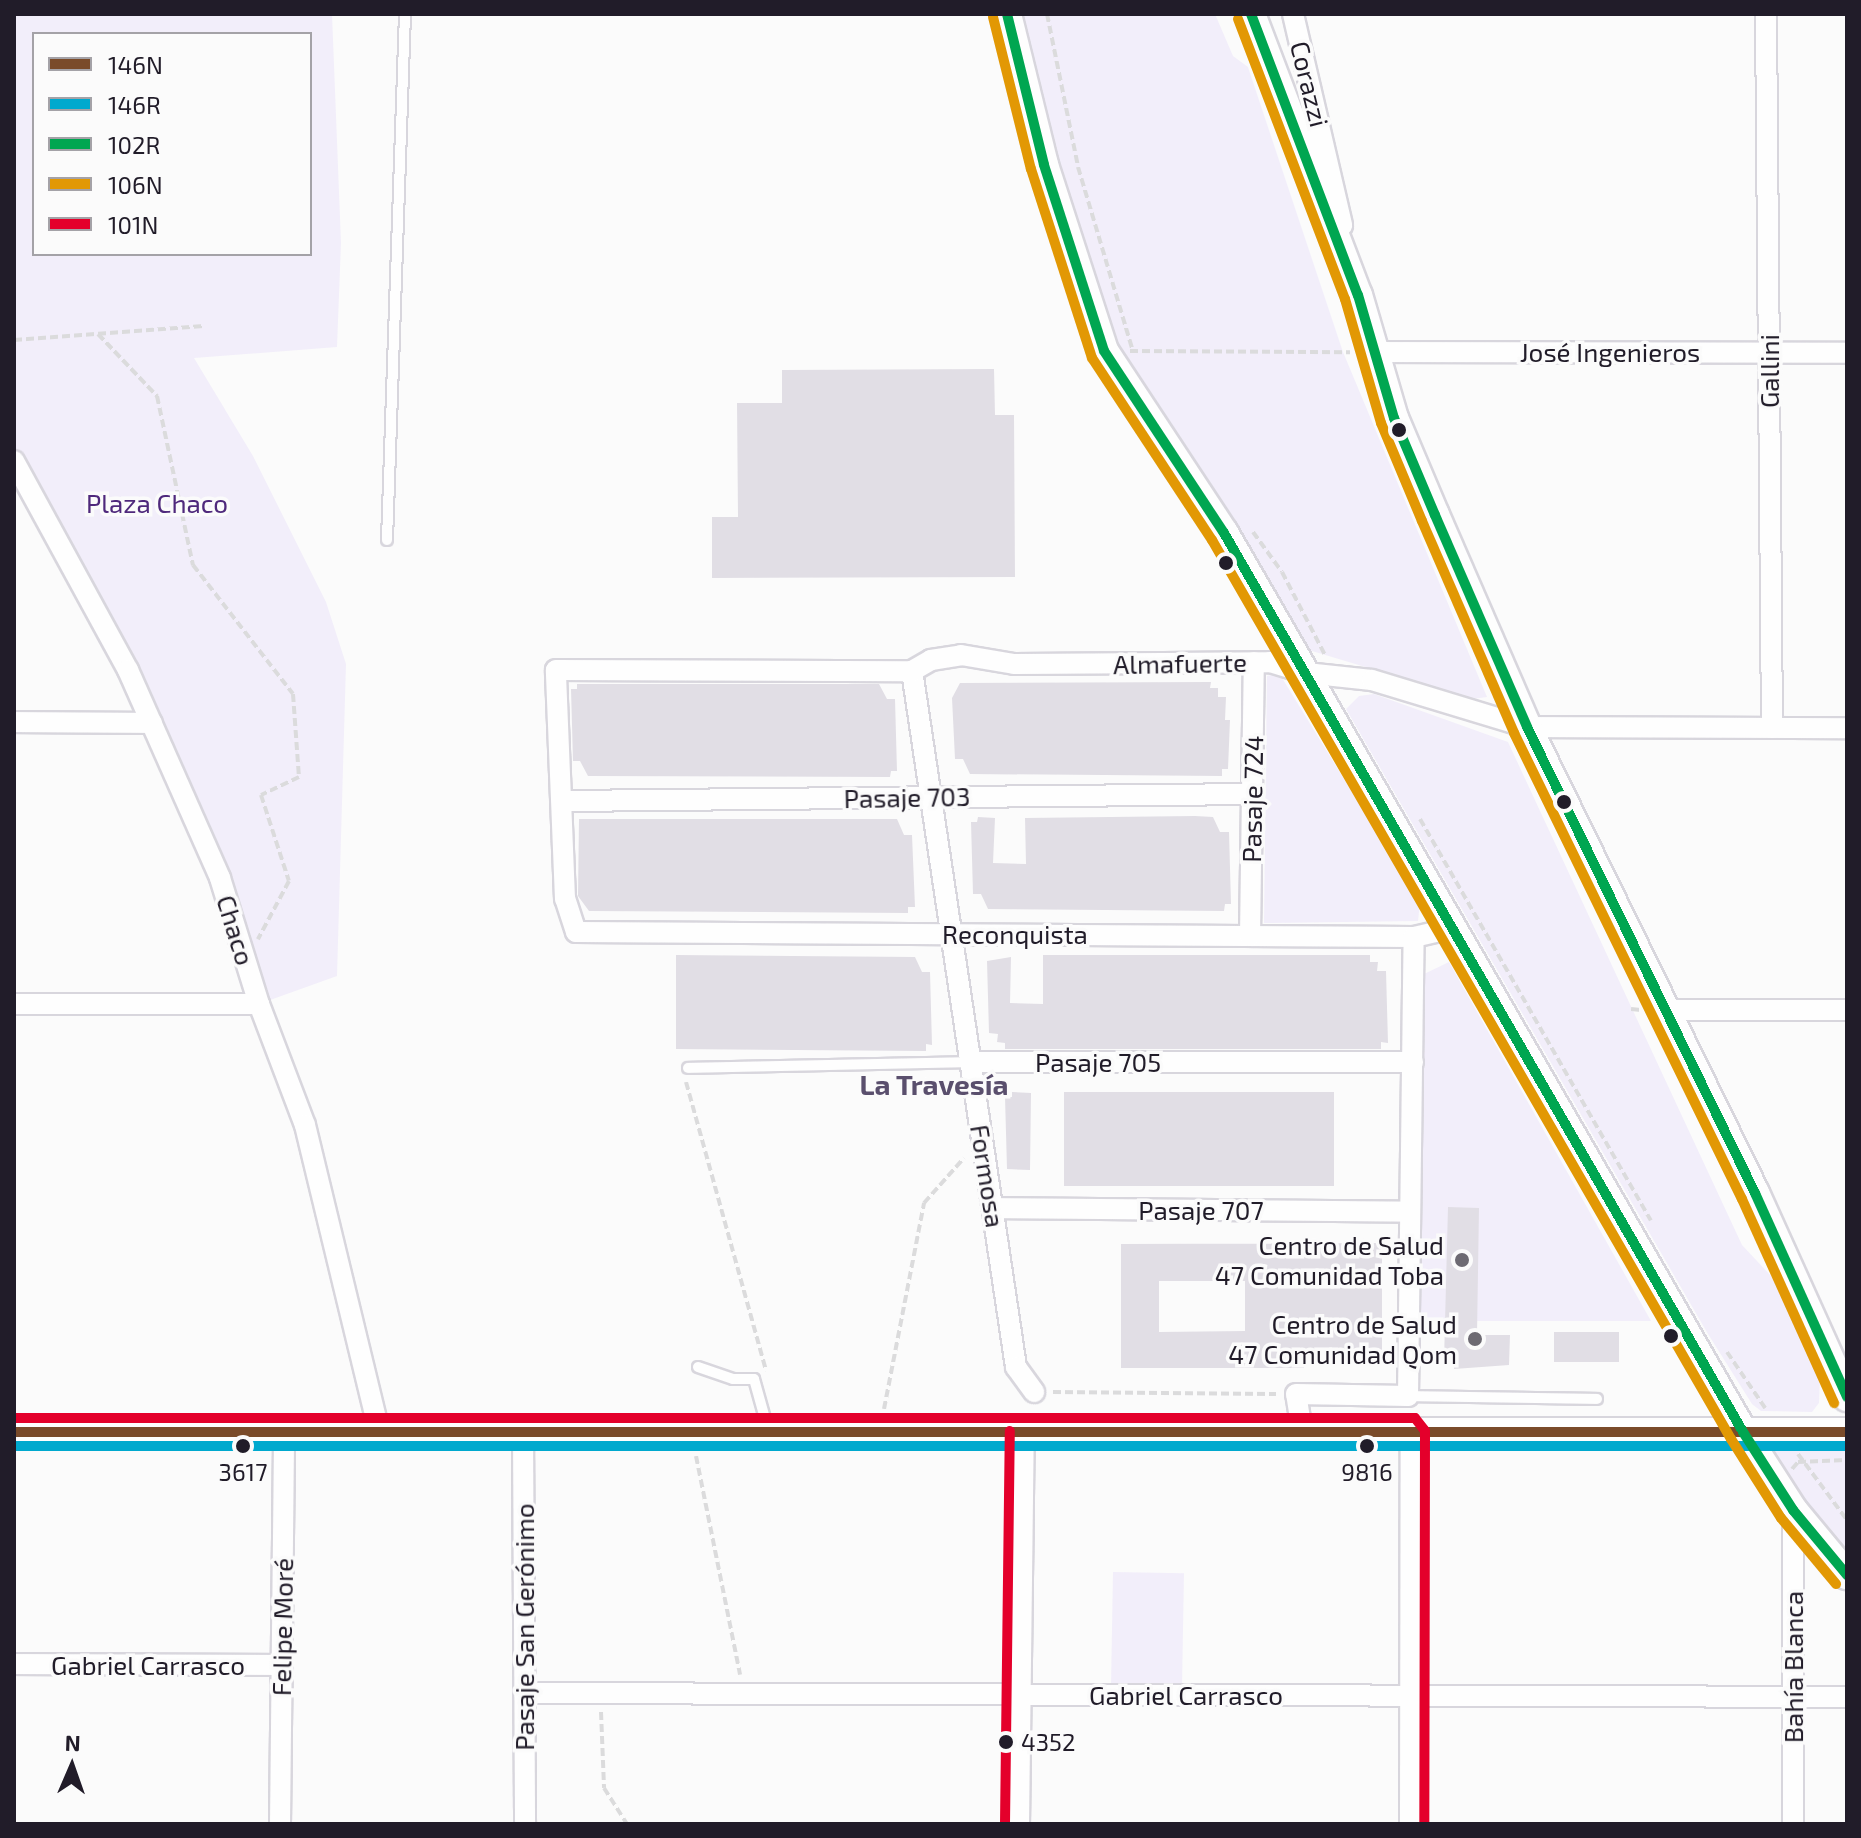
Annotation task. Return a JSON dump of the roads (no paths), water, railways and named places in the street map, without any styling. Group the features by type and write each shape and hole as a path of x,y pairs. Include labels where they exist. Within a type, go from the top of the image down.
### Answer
{"main road":[{"path":"1007,14 1044,165 1104,351 1224,533 1316,664 1453,928 1743,1432 1793,1510 1847,1575"},
{"path":"1251,14 1358,295 1372,352 1394,418 1527,727 1668,1010 1847,1397"},
{"path":"14,1432 1847,1432"}],"street":[{"name":"Corazzi","path":"1293,14 1358,295"},
{"name":"Gallini","path":"1766,14 1772,728"},
{"name":"José Ingenieros","path":"1372,352 1847,353"},
{"name":"Chaco","path":"14,461 152,723 220,878 259,1004 305,1125 379,1430"},
{"name":"Almafuerte","path":"563,801 556,670 912,671 931,660 961,655 1014,664 1316,664 1527,727 1847,728"},
{"name":"Pasaje 724","path":"1250,936 1254,662"},
{"name":"Formosa","path":"912,671 1016,1367 1034,1392"},
{"path":"14,722 152,723"},
{"name":"Pasaje 703","path":"563,801 1252,794"},
{"name":"Reconquista","path":"563,801 565,899 576,932 1414,937 1453,928"},
{"path":"1302,1431 1296,1394 1408,1396 1414,937"},
{"path":"14,1004 259,1004"},
{"path":"1668,1010 1847,1010"},
{"name":"Pasaje 705","path":"970,1062 1413,1062"},
{"name":"Pasaje 707","path":"993,1208 1410,1212"},
{"name":"Pasaje San Gerónimo","path":"523,1430 525,1824"},
{"name":"Felipe Moré","path":"280,1824 284,1431"},
{"path":"1019,1824 1024,1431"},
{"path":"1410,1824 1411,1431"},
{"name":"Bahía Blanca","path":"1793,1510 1793,1824"},
{"name":"Gabriel Carrasco","path":"14,1664 281,1665"},
{"name":"Gabriel Carrasco","path":"524,1693 1847,1697"}],"lane":[{"path":"387,540 405,14"},
{"name":"Pasaje 705","path":"688,1068 970,1062"},
{"path":"698,1367 733,1379 754,1379 769,1430"},
{"path":"1408,1396 1597,1399"}],"place":[{"name":"Centro de Salud 47 Comunidad Toba","path":"1462,1260"},
{"name":"Centro de Salud 47 Comunidad Qom","path":"1475,1339"},
{"name":"3617","path":"243,1446"},
{"name":"9816","path":"1367,1446"},
{"name":"4352","path":"1006,1742"}],"district":[{"name":"La Travesía","path":"934,1084"}],"park label":[{"name":"Plaza Chaco","path":"157,503"}]}
